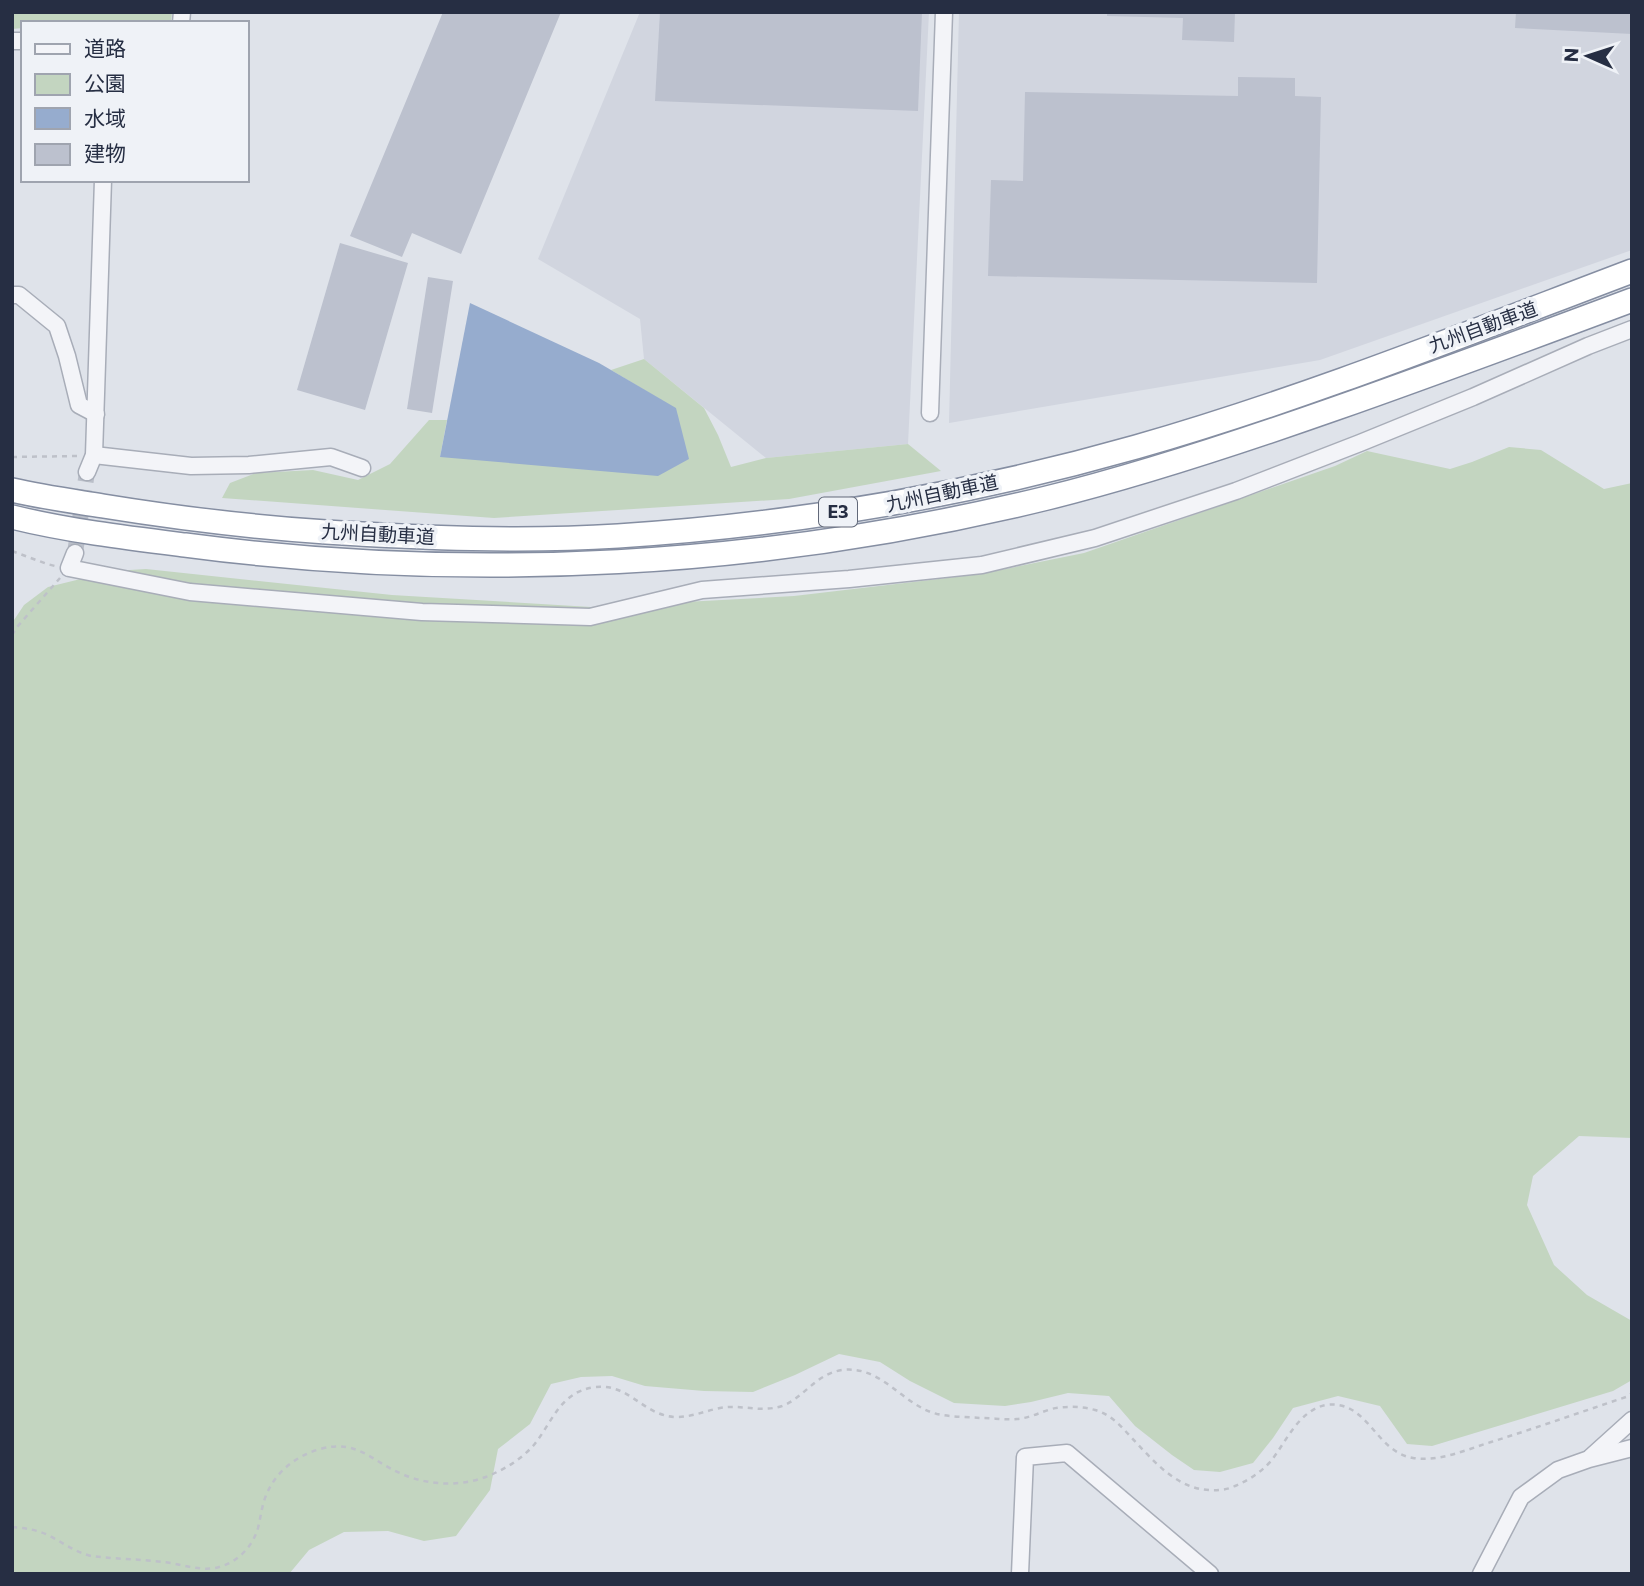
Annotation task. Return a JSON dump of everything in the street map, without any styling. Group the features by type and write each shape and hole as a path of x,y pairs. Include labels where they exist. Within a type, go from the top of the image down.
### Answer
{"highway":[{"name":"九州自動車道","path":"12,490 264,528 418,538 615,536 821,515 904,502 1048,470 1138,446 1359,373 1632,271"},
{"name":"九州自動車道","path":"12,517 117,536 257,555 411,564 487,566 618,563 827,542 1046,498 1239,443 1632,300"}],"street":[{"path":"930,413 943,12"},
{"path":"87,471 94,456 103,182"},
{"path":"12,295 19,295 57,326 79,405 96,414"},
{"path":"72,560 190,592 422,612 590,617 702,590 849,579 982,565 1095,538 1236,491 1373,438 1632,329"},
{"path":"94,456 191,466 249,465 331,457 362,468"},
{"path":"1589,1459 1632,1420"},
{"path":"1481,1574 1521,1497 1558,1470 1632,1448"},
{"path":"1020,1574 1025,1457 1067,1453 1210,1574"}],"path":[{"path":"12,457 94,456"},
{"path":"12,551 47,564 72,560"},
{"path":"12,635 72,560"},
{"path":"12,1527 31,1528 79,1553 91,1556 213,1568 230,1563 244,1553 257,1532 265,1497 274,1481 285,1467 301,1457 335,1447 358,1449 399,1473 419,1480 464,1483 496,1473 518,1460 535,1444 561,1404 579,1392 592,1388 609,1387 621,1390 657,1413 681,1418 723,1407 764,1410 786,1405 828,1374 841,1370 860,1370 893,1387 916,1405 935,1413 1013,1420 1054,1408 1074,1406 1100,1411 1116,1421 1170,1475 1200,1489 1226,1490 1250,1480 1268,1464 1302,1419 1319,1406 1335,1405 1363,1416 1386,1446 1408,1457 1436,1459 1539,1427 1632,1393"}],"shaded area":[{"path":"640,12 929,12 908,444 766,458 644,359 640,319 538,259"},
{"path":"959,12 1632,12 1632,250 1320,360 949,423"}],"green space":[{"path":"12,12 172,12 171,21 21,21 21,28 12,29"},
{"path":"644,359 704,408 731,467 766,458 908,444 941,471 789,499 494,518 222,498 230,483 256,473 313,470 358,480 390,464 429,420 447,420 440,457 676,409 611,370"},
{"path":"1509,447 1541,450 1604,489 1632,483 1632,1138 1579,1136 1533,1176 1527,1205 1554,1265 1587,1295 1632,1321 1632,1380 1613,1391 1432,1446 1407,1444 1380,1406 1338,1396 1293,1408 1253,1463 1220,1472 1194,1470 1172,1455 1135,1426 1109,1396 1068,1393 1005,1406 954,1403 880,1362 839,1354 753,1392 645,1386 612,1376 581,1377 551,1384 530,1424 498,1449 490,1490 456,1536 424,1541 388,1531 344,1532 309,1550 289,1574 12,1574 12,623 24,605 48,587 113,571 146,569 392,595 591,607 794,596 981,574 1084,553 1335,466 1367,451 1450,469"}],"water":[{"path":"470,303 599,363 676,408 689,459 658,476 440,457"}],"building":[{"path":"443,12 561,12 461,254 412,233 402,257 350,236"},
{"path":"660,12 922,12 918,111 655,101"},
{"path":"1107,12 1235,12 1234,42 1182,40 1183,18 1107,16"},
{"path":"1516,12 1632,12 1632,34 1515,28"},
{"path":"1238,77 1295,78 1295,96 1321,97 1317,283 988,276 991,180 1023,181 1025,92 1238,96"},
{"path":"340,243 408,263 365,410 297,390"},
{"path":"428,277 453,281 432,413 407,409"}],"tunnel":[{"path":"75,553 87,472"}]}
